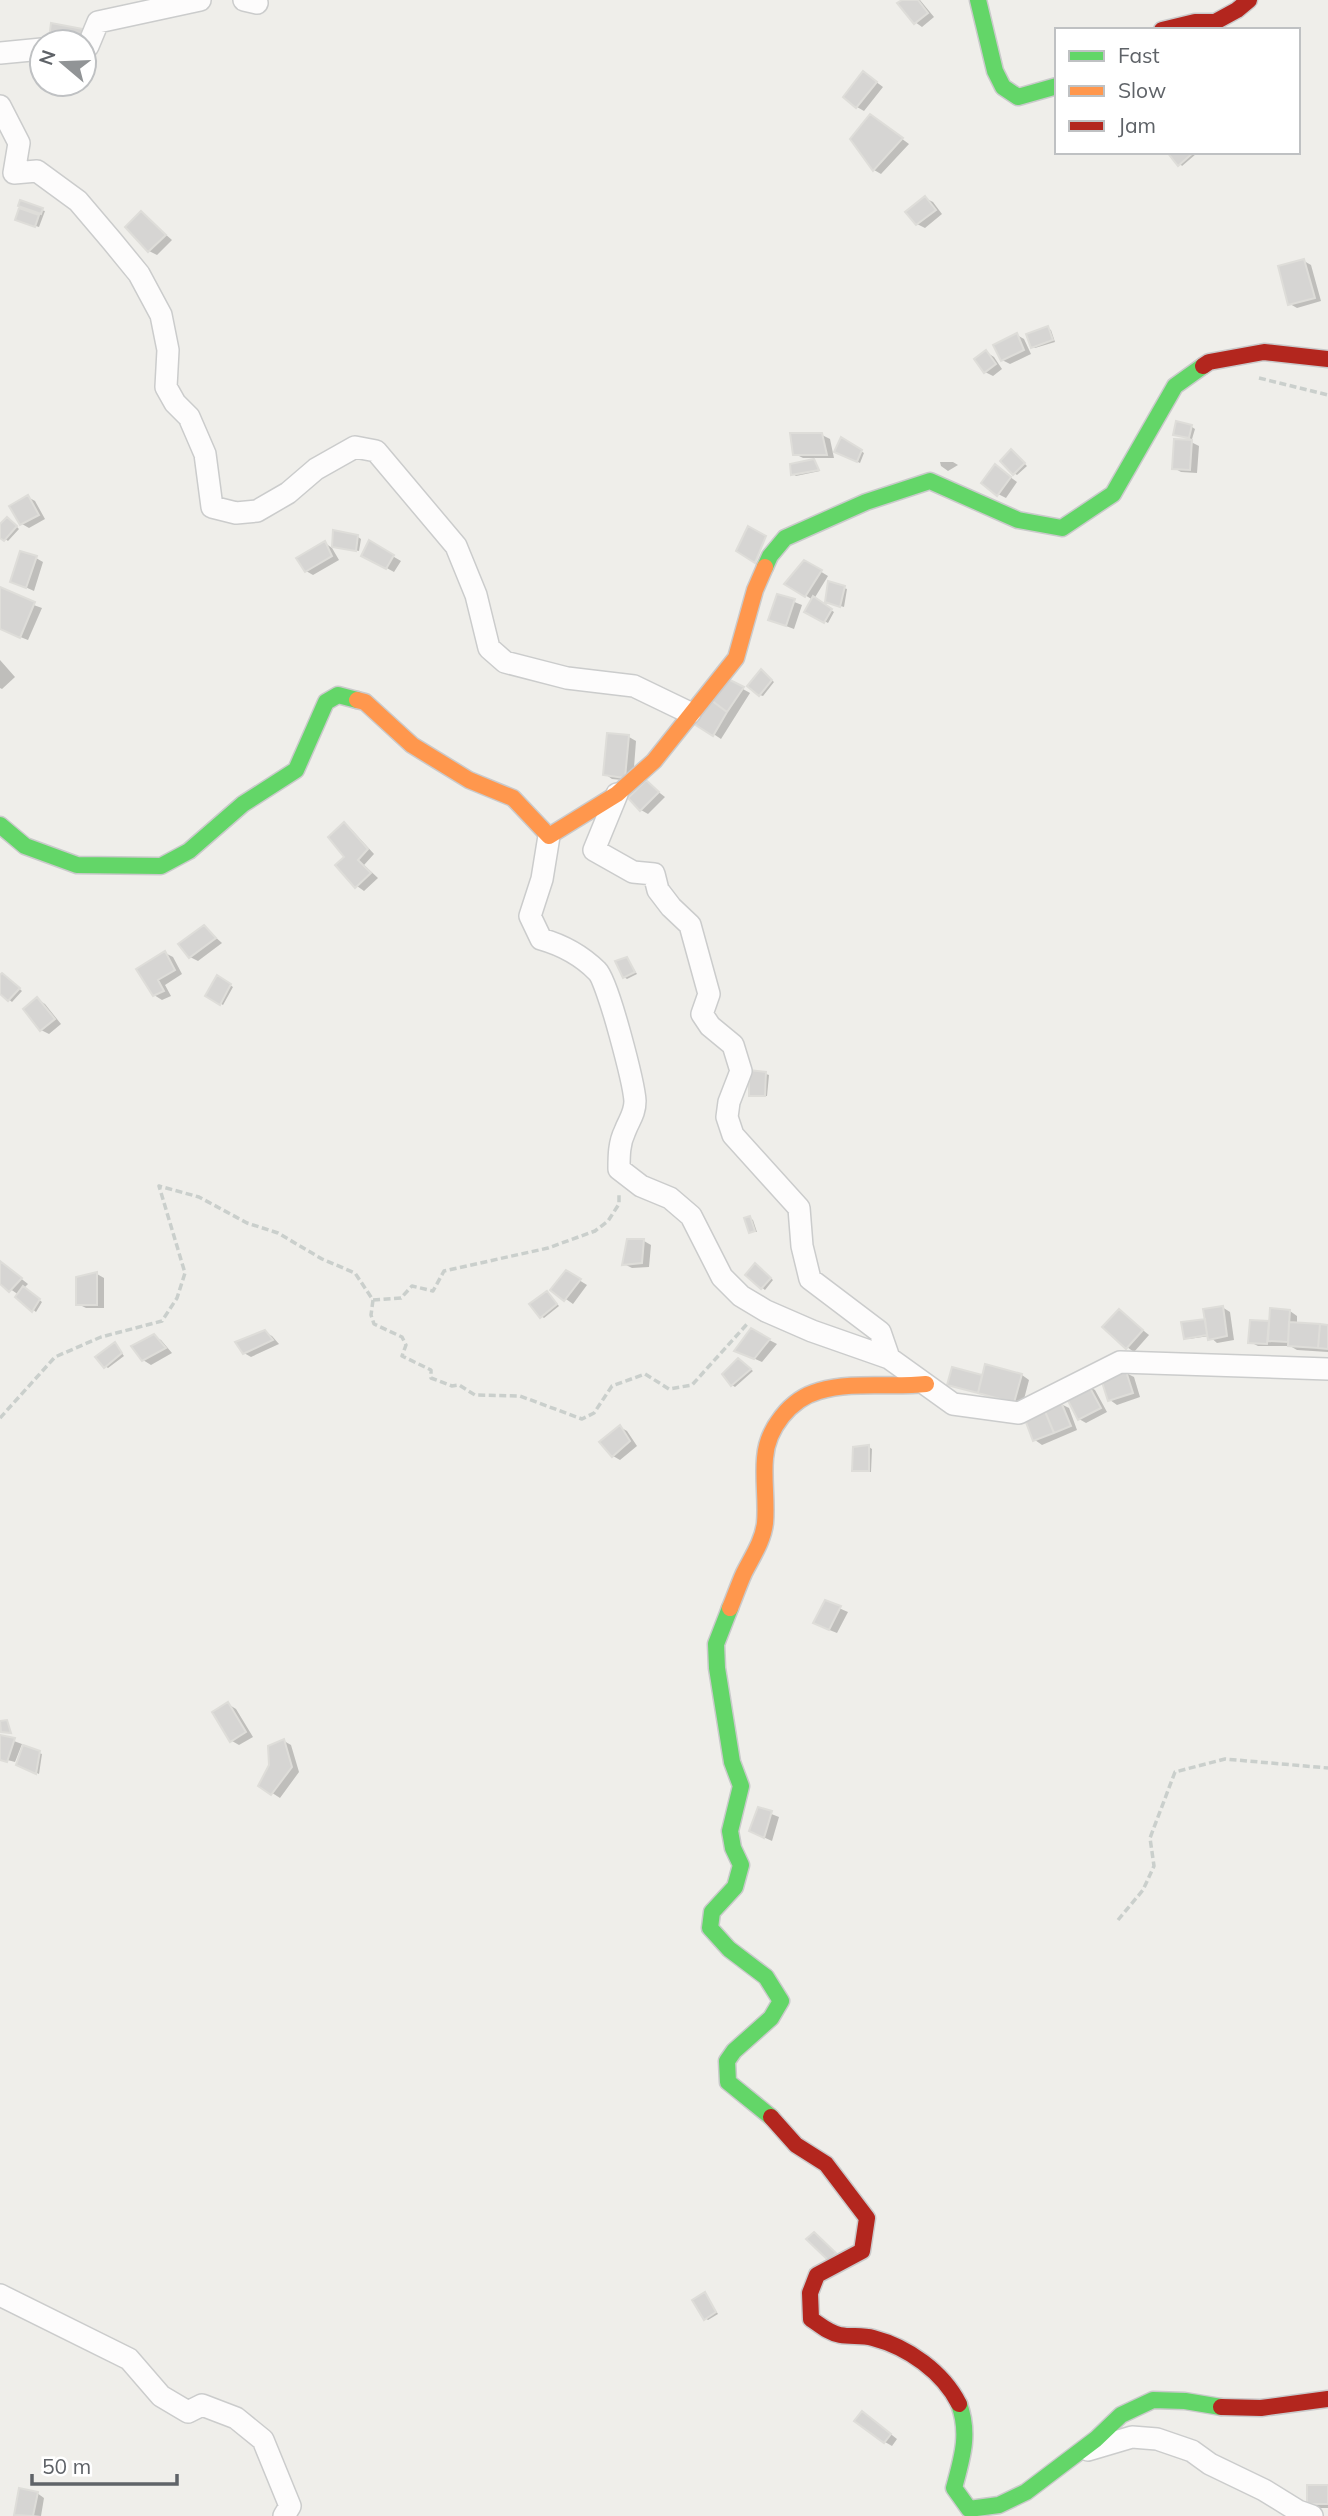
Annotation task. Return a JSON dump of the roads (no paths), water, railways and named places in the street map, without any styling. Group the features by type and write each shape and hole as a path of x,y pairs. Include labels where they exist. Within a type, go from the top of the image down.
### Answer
{"main road":[{"path":"978,0 995,71 1003,87 1018,97 1055,87"},
{"path":"1170,28 1195,22 1215,22 1249,0"},
{"path":"0,825 25,846 77,865 161,866 189,851 243,804 296,770 326,702 338,695 365,702 412,745 469,780 513,798 549,836 617,794 654,761 736,658 755,590 770,556 785,538 866,502 930,481 1018,520 1062,528 1113,494 1175,386 1209,362 1264,352 1328,359"},
{"path":"926,1384 898,1387 850,1386 818,1391 795,1402 779,1420 765,1454 765,1524 759,1545 743,1575 716,1644 717,1668 732,1762 741,1786 730,1831 733,1848 741,1865 736,1886 710,1913 710,1928 731,1951 777,1988 781,2001 771,2018 734,2051 727,2061 728,2082 775,2121 796,2145 826,2164 867,2218 862,2251 817,2275 810,2293 811,2319 838,2335 875,2339 897,2348 928,2366 950,2386 961,2410 967,2435 954,2488 969,2509 999,2505 1026,2492 1096,2439 1121,2415 1153,2400 1185,2401 1230,2408 1261,2408 1328,2399"}],"street":[{"path":"96,28 98,22 200,0"},
{"path":"0,53 28,51"},
{"path":"0,106 19,143 7,176 37,171 78,201 139,274 161,315 168,350 166,387 189,417 205,454 212,508 236,513 257,511 288,493 316,469 355,447 376,451 456,546 477,595 489,648 505,662 567,678 634,686 690,713"},
{"path":"617,794 594,850 633,872 654,874 658,890 690,925 709,994 702,1014 710,1026 733,1045 741,1071 729,1102 727,1118 733,1135 799,1208 802,1246 810,1279 880,1332 889,1358"},
{"path":"549,836 542,879 530,916 541,939 560,945 599,972 612,1006 635,1100 633,1117 625,1130 620,1148 619,1168 640,1186 670,1199 691,1216 722,1276 741,1296 766,1311 812,1331 889,1358 953,1404 1019,1413 1120,1362 1328,1369"},
{"path":"0,2295 129,2360 161,2396 188,2412 202,2406 236,2418 263,2440 290,2506 285,2516"},
{"path":"1070,2458 1132,2437 1157,2439 1192,2451 1210,2464 1264,2490 1297,2511 1312,2516"}]}
